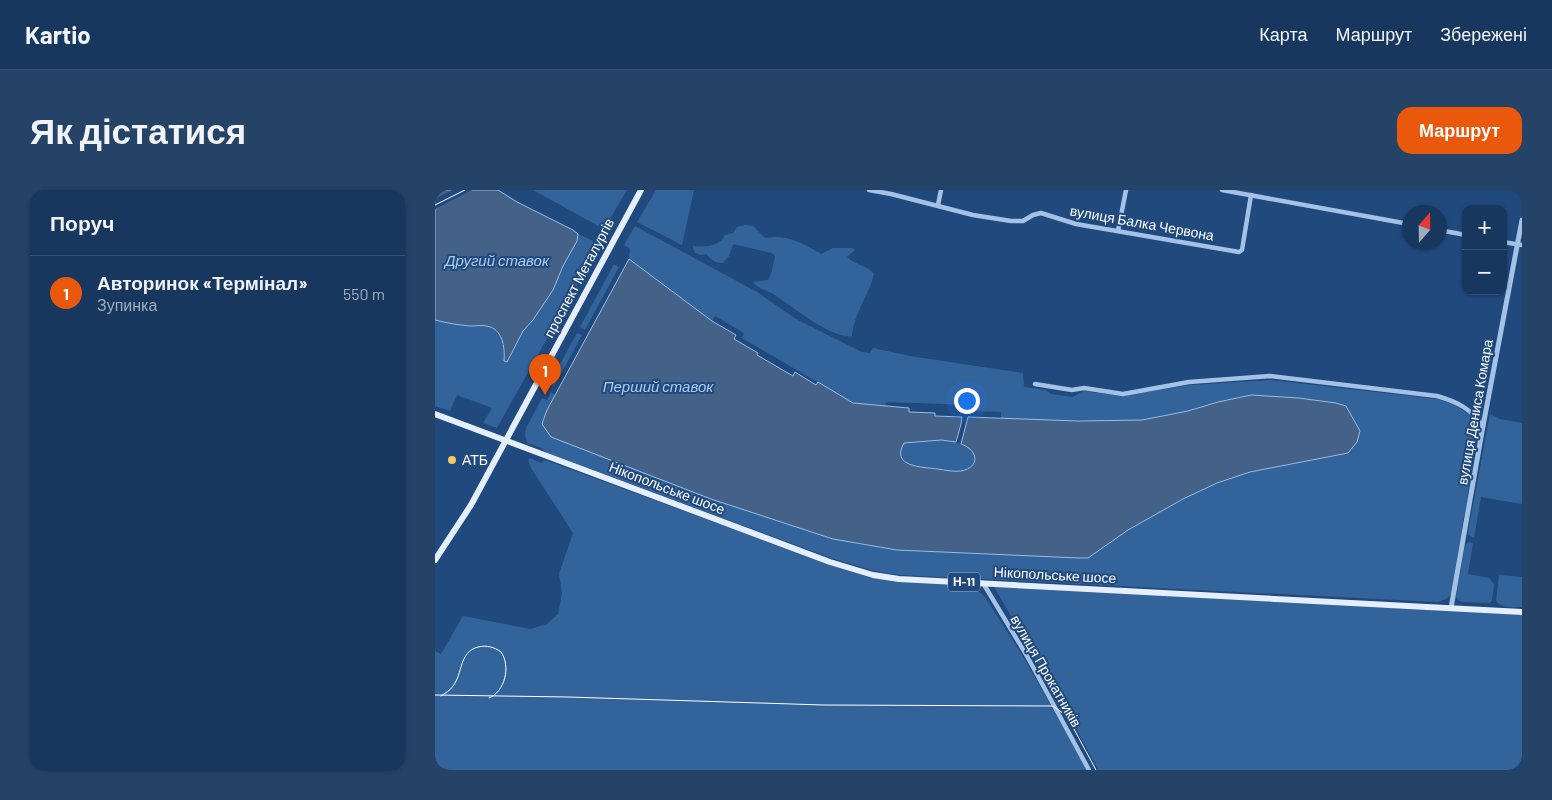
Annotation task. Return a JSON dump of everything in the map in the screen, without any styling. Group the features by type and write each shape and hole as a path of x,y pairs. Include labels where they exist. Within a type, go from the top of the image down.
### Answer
{"main road":[{"name":"проспект Металургів","path":"435,560 471,505 641,190"},
{"name":"Нікопольське шосе","path":"435,414 830,562 873,575 899,579 1522,612"}],"street":[{"name":"вулиця Балка Червона","path":"869,190 938,205 944,208 1011,221 1023,221 1033,215 1041,214 1076,224 1239,252 1242,250 1251,195"},
{"path":"938,205 941,190"},
{"path":"1118,231 1126,190"},
{"path":"1222,190 1402,223"},
{"name":"вулиця Дениса Комара","path":"1451,608 1483,426 1520,245 1522,220"},
{"path":"1447,231 1462,234"},
{"path":"1507,243 1520,245"},
{"path":"1035,384 1072,390 1084,388 1123,394 1189,382 1270,376 1437,396 1452,400 1468,409 1483,426"},
{"name":"вулиця Прокатників","path":"983,583 1027,656 1089,770"}],"shaded area":[{"path":"533,190 627,190 604,229"},
{"path":"656,190 694,190 682,245 637,222"},
{"path":"635,226 757,292 796,319 862,352 870,353 873,348 910,356 1023,373 1024,387 1046,390 1051,394 1073,397 1083,391 1123,396 1190,385 1271,380 1437,399 1450,403 1471,417 1479,428 1451,594 1446,599 1438,602 899,575 874,571 831,558 545,452 542,448 527,443 525,435 526,428 542,398 547,400 551,392 555,395 542,424 833,539 897,550 1088,558 1128,530 1183,499 1217,483 1250,472 1348,453 1357,442 1360,431 1346,406 1299,398 1218,402 1188,411 1142,420 1112,421 1001,419 1001,412 972,411 972,405 886,402 885,407 853,403 742,338 744,333 715,316 712,321 629,259 630,249 624,245"},
{"path":"753,226 765,238 780,237 794,240 821,254 833,248 853,248 855,250 847,257 874,274 853,327 852,336 843,336 822,327 753,282 768,280 775,256 772,253 733,244 729,256 723,263 714,261 706,254 695,253 693,246 715,244 725,235 733,233 737,227"},
{"path":"578,234 600,244 497,428 483,423 492,408 457,395 450,411 435,406 435,320 461,325 484,326 496,330 504,350 504,361 507,362 523,331 533,320 553,290 563,266 577,241"},
{"path":"614,264 619,267 585,330 580,327"},
{"path":"577,333 582,335 554,387 549,384"},
{"path":"1490,414 1500,419 1522,423 1522,504 1481,497 1474,538 1468,535 1468,532"},
{"path":"941,440 959,443 969,448 974,455 974,463 967,469 952,471 917,466 910,464 901,457 904,443"},
{"path":"530,458 541,463 545,460 829,564 873,578 962,585 975,589 985,597 1024,658 1087,770 435,770 435,651 441,654 463,616 530,629 547,624 558,614 562,593 559,574 573,533 531,468 528,460"},
{"path":"1469,542 1473,543 1468,574 1489,578 1494,584 1490,603 1462,602 1456,596 1465,545"},
{"path":"1499,575 1522,577 1522,607 1498,604 1496,601"},
{"path":"994,587 1522,615 1522,770 1098,770 1069,715 1056,704 1053,689"}],"water":[{"name":"Другий ставок","path":"435,190 498,190 578,234 577,241 563,266 553,290 533,320 523,331 507,362 504,361 502,339 496,330 484,326 461,325 435,320"},
{"name":"Перший ставок","path":"629,259 712,321 736,335 734,339 793,376 795,372 816,385 818,382 853,403 909,408 909,412 935,413 935,416 962,417 956,442 941,440 904,443 901,457 904,461 917,466 961,471 972,466 975,458 974,454 961,444 968,417 1078,421 1142,420 1188,411 1251,395 1299,398 1346,406 1360,431 1357,442 1348,453 1250,472 1217,483 1183,499 1128,530 1088,558 897,550 833,539 711,499 551,437 542,424 547,410"}],"pier":[{"path":"452,190 472,190 435,209 435,199"}],"tram line":[{"path":"435,205 465,190"},
{"path":"441,696 453,686 467,653 484,646 501,652 506,664 505,678 499,690 489,698"},
{"path":"435,695 824,705 1053,706 1067,716 1096,770"}],"place":[{"name":"Авторинок «Термінал»","path":"545,395"},
{"name":"АТБ","path":"452,460"}]}
